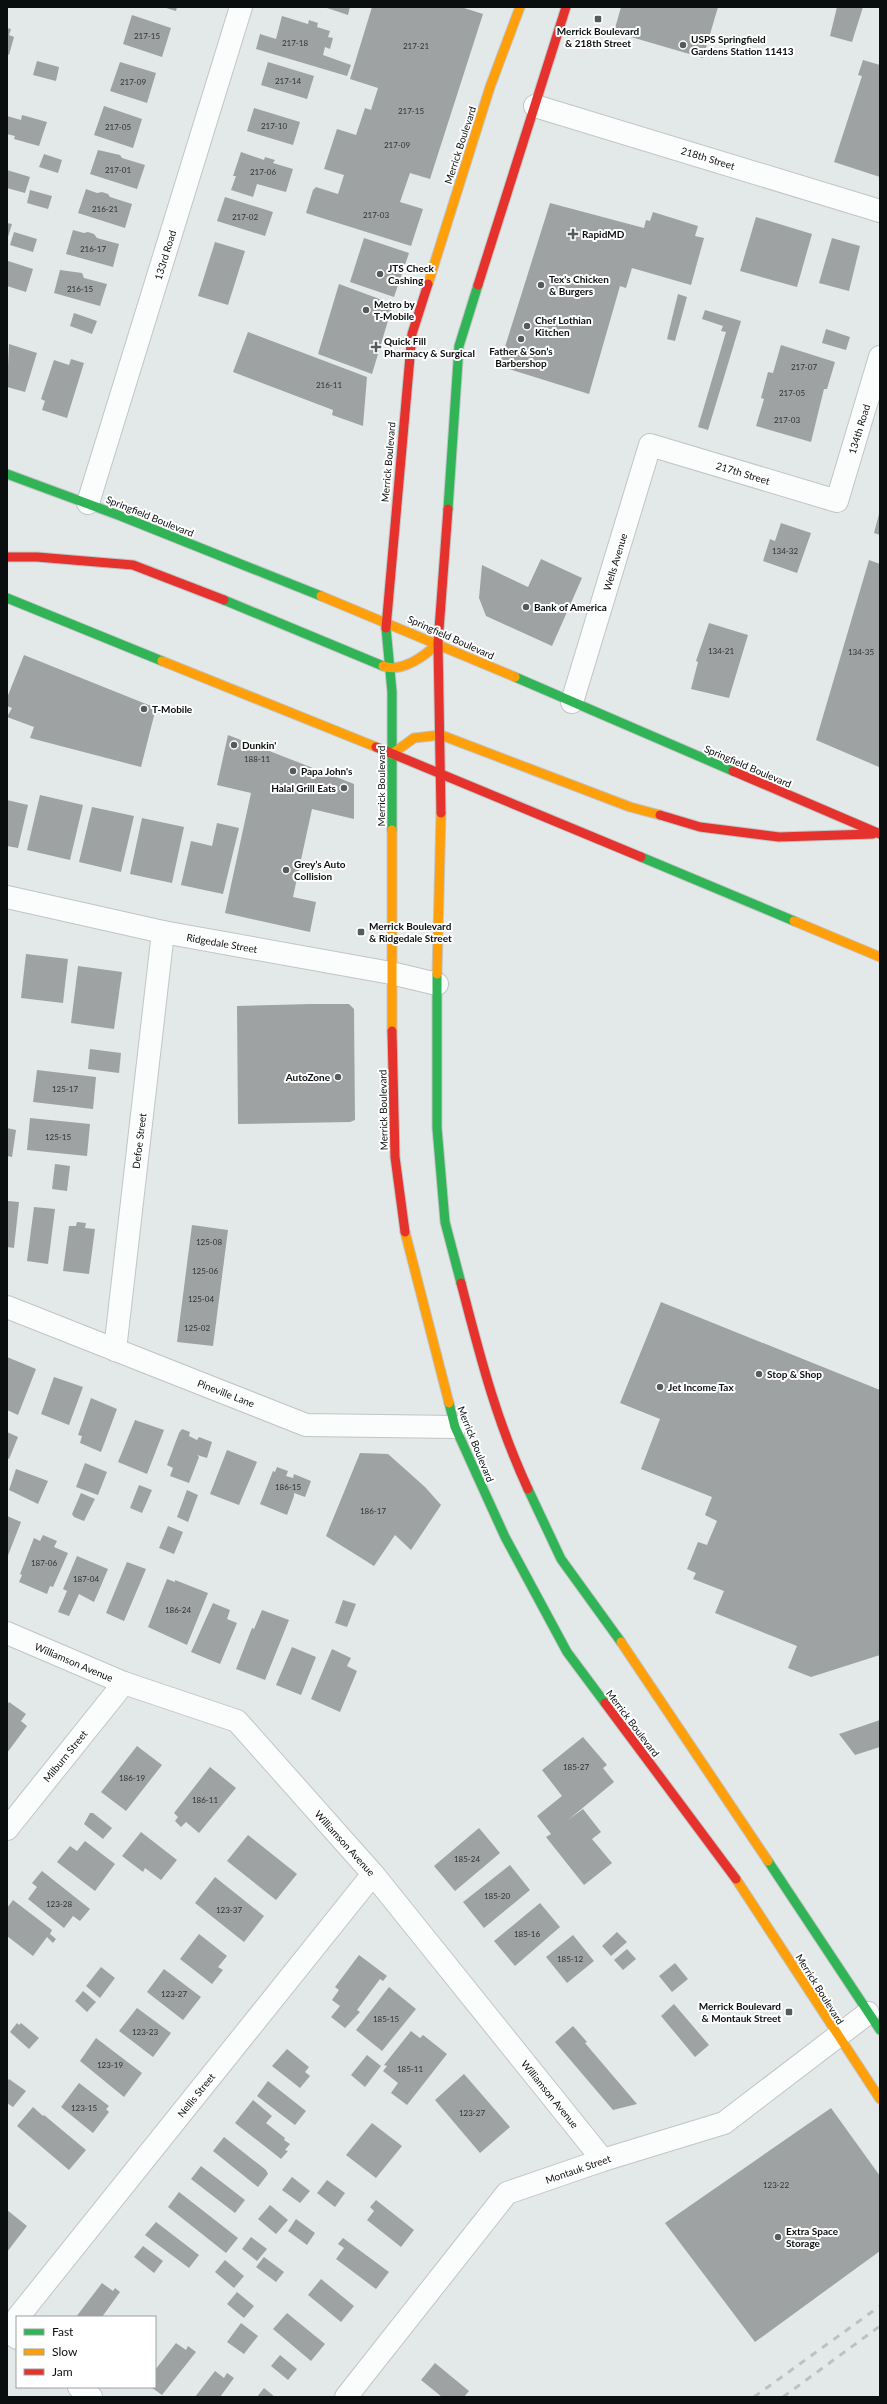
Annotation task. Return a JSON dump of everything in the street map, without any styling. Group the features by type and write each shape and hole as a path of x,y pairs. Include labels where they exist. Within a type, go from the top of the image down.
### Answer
{"main road":[{"name":"Merrick Boulevard","path":"520,7 490,87 412,334 385,621 389,668 392,754 391,973 395,1157 405,1231 455,1427 505,1537 567,1652 751,1900 838,2038 880,2099"},
{"path":"564,7 535,106 459,346 438,643 442,773 437,984 437,1128 445,1222 490,1394 513,1456 561,1559 634,1660 874,2022"},
{"name":"Springfield Boulevard","path":"7,474 88,503 385,621 880,834"},
{"path":"7,557 37,557 133,565 219,598 389,668 409,665 426,656 438,643"},
{"path":"7,598 442,773 880,957"},
{"path":"392,754 414,736 426,734 442,735 630,807 700,827 779,837 880,834"}],"street":[{"name":"133rd Road","path":"88,503 242,7"},
{"name":"218th Street","path":"535,106 880,211"},
{"name":"134th Road","path":"837,501 880,357"},
{"name":"217th Street","path":"650,445 837,501"},
{"name":"Wells Avenue","path":"572,702 650,445"},
{"name":"Ridgedale Street","path":"7,897 163,932 391,973 437,984"},
{"name":"Defoe Street","path":"114,1350 163,932"},
{"name":"Pineville Lane","path":"7,1307 306,1425 455,1427"},
{"name":"Williamson Avenue","path":"7,1633 124,1682 237,1721 373,1874 603,2160"},
{"name":"Milburn Street","path":"7,1830 124,1682"},
{"name":"Nellis Street","path":"20,2316 373,1874"},
{"name":"Montauk Street","path":"346,2397 507,2193 603,2160 724,2123 838,2038 874,2022"},
{"name":"Nellis Street","path":"7,2331 16,2320"},
{"path":"7,2331 16,2337"},
{"path":"79,2388 91,2397"}],"building":[{"path":"163,7 177,7 176,11"},
{"path":"324,7 350,7 348,15"},
{"path":"372,7 461,7 483,14 430,179 410,173 400,202 423,209 411,246 306,213 313,190 316,187 338,194 344,175 324,169 337,129 356,135 365,108 371,110 378,88 350,79"},
{"name":"USPS Springfield Gardens Station 11413","path":"621,7 718,7 703,58 614,32"},
{"path":"837,7 863,7 852,42 830,36"},
{"path":"132,15 171,28 162,57 123,44"},
{"path":"282,16 308,24 309,20 318,23 317,27 330,31 328,37 333,38 330,49 325,47 323,55 351,65 347,76 256,49 260,34 276,39"},
{"path":"7,28 11,29 9,35 14,37 9,55 7,54"},
{"path":"863,60 880,65 880,177 834,162 862,76 858,75"},
{"path":"37,61 59,67 56,81 33,75"},
{"path":"120,62 156,73 147,103 110,91"},
{"path":"268,62 314,76 307,99 261,85"},
{"path":"104,106 142,119 133,148 94,135"},
{"path":"254,108 300,122 293,145 247,131"},
{"path":"22,115 47,122 39,146 14,139 15,136 7,134 7,116 21,120"},
{"path":"98,150 120,155 122,158 145,165 137,189 90,174"},
{"path":"241,152 264,160 265,157 275,160 273,163 293,169 286,192 257,184 253,197 231,190 236,176 233,176"},
{"path":"44,154 62,160 58,173 39,167"},
{"path":"7,170 30,177 25,193 7,188"},
{"path":"86,189 97,193 102,192 108,194 110,197 132,204 125,228 78,213"},
{"path":"30,190 52,196 48,209 27,203"},
{"path":"225,197 273,212 265,236 217,221"},
{"path":"550,203 644,228 646,220 650,221 653,212 698,226 695,236 704,238 691,285 632,268 626,288 620,286 589,394 499,366"},
{"path":"756,217 812,234 797,287 740,271"},
{"path":"7,223 12,224 7,240"},
{"path":"73,230 84,233 88,232 94,234 97,238 119,244 113,267 66,254"},
{"path":"14,232 37,239 33,252 10,245"},
{"path":"364,238 409,253 394,297 350,282"},
{"path":"832,238 860,246 849,291 819,283"},
{"path":"215,242 245,251 228,305 198,296"},
{"path":"8,261 33,269 26,292 7,286"},
{"path":"60,270 82,273 84,278 107,284 100,306 54,293"},
{"path":"339,284 393,304 372,374 318,354"},
{"path":"678,294 687,297 675,341 667,339"},
{"path":"705,310 741,321 708,430 698,427 726,332 721,331 723,326 702,319"},
{"path":"74,313 97,321 92,334 70,326"},
{"path":"826,329 850,337 846,350 822,343"},
{"path":"248,332 367,377 363,426 332,415 333,410 233,372"},
{"path":"9,344 37,353 25,392 7,387"},
{"path":"781,345 835,362 827,389 824,389 811,442 756,426 764,399 761,398 768,372 773,373"},
{"path":"71,359 84,363 67,418 42,410 45,401 41,399 54,360 69,365"},
{"path":"880,510 880,535 874,533"},
{"path":"781,523 811,533 797,573 763,561 770,539 775,541"},
{"name":"Bank of America","path":"541,559 582,578 552,646 486,616 479,598 482,565 528,587"},
{"path":"869,560 880,564 879,767 816,740"},
{"path":"709,623 748,635 729,698 691,689 698,662 696,661"},
{"path":"24,655 156,708 141,767 30,738 34,727 7,717 12,708 7,706 7,698"},
{"path":"228,735 354,784 354,819 312,809 293,897 316,902 310,932 225,913 251,793 217,785"},
{"path":"40,795 83,805 70,860 27,850"},
{"path":"7,800 28,805 18,848 7,846"},
{"path":"92,807 134,816 121,872 79,862"},
{"path":"142,818 184,827 172,883 130,874"},
{"path":"217,823 239,828 223,894 181,885 191,841 212,846"},
{"path":"26,954 68,959 63,1003 21,998"},
{"path":"78,966 122,972 114,1029 71,1023"},
{"path":"349,1004 354,1009 355,1120 350,1122 238,1124 237,1006"},
{"path":"90,1049 121,1053 119,1073 88,1069"},
{"path":"37,1070 96,1077 93,1109 33,1102"},
{"path":"30,1118 90,1124 87,1156 27,1150"},
{"path":"7,1128 16,1130 12,1157 7,1156"},
{"path":"55,1164 70,1166 67,1191 52,1189"},
{"path":"7,1197 8,1201 19,1202 14,1248 7,1247"},
{"path":"34,1207 55,1209 48,1264 27,1261"},
{"path":"77,1222 86,1223 85,1228 95,1229 89,1274 63,1271 69,1226 76,1226"},
{"path":"192,1225 228,1230 213,1346 177,1342"},
{"path":"661,1302 880,1390 880,1655 811,1677 788,1668 797,1646 715,1613 724,1591 693,1579 696,1573 687,1569 698,1542 707,1545 717,1521 705,1515 712,1497 641,1469 660,1419 620,1403"},
{"path":"7,1357 36,1369 18,1415 7,1410"},
{"path":"54,1377 83,1387 69,1425 41,1414"},
{"path":"91,1398 117,1409 101,1452 80,1443 82,1436 78,1435"},
{"path":"135,1420 164,1430 147,1474 118,1462"},
{"path":"182,1429 190,1432 189,1436 197,1440 199,1437 212,1442 207,1458 197,1455 199,1457 189,1483 170,1476 173,1468 167,1465 179,1433"},
{"path":"7,1432 18,1437 9,1459 7,1458"},
{"path":"227,1450 257,1462 239,1505 210,1494"},
{"path":"360,1453 388,1454 425,1487 441,1505 411,1550 395,1535 374,1566 326,1536"},
{"path":"85,1463 107,1472 98,1495 76,1487"},
{"path":"277,1467 288,1471 286,1476 293,1478 294,1474 311,1481 305,1497 294,1493 287,1515 260,1504 273,1471 275,1472"},
{"path":"16,1469 48,1481 38,1504 9,1490"},
{"path":"139,1485 152,1490 142,1513 130,1508"},
{"path":"187,1490 198,1495 188,1522 177,1517"},
{"path":"81,1493 95,1499 84,1521 74,1517 72,1514"},
{"path":"7,1516 21,1522 7,1558"},
{"path":"168,1526 183,1532 174,1554 159,1548"},
{"path":"43,1535 57,1541 54,1547 68,1553 53,1587 50,1586 47,1594 19,1582 22,1575 20,1574 34,1538 40,1541"},
{"path":"77,1556 108,1569 94,1602 79,1594 69,1616 58,1612 67,1591 63,1589"},
{"path":"127,1562 146,1569 124,1621 106,1613"},
{"path":"167,1579 175,1582 175,1580 208,1593 187,1645 148,1627"},
{"path":"343,1600 356,1604 347,1627 335,1623"},
{"path":"213,1603 230,1610 227,1619 237,1623 220,1664 191,1652"},
{"path":"262,1610 289,1620 265,1680 236,1669 252,1628 254,1629"},
{"path":"292,1647 316,1657 301,1695 276,1685"},
{"path":"332,1649 351,1658 347,1666 357,1671 340,1712 311,1699"},
{"path":"9,1702 26,1714 21,1721 27,1726 7,1753 7,1705"},
{"path":"880,1720 880,1747 855,1755 839,1734"},
{"path":"583,1737 607,1765 603,1768 614,1782 568,1820 583,1809 601,1832 592,1839 612,1863 584,1885 546,1837 551,1834 537,1816 562,1796 542,1770"},
{"path":"137,1746 162,1765 126,1811 101,1792"},
{"path":"210,1767 236,1788 199,1833 186,1822 181,1827 175,1821 178,1817 174,1813"},
{"path":"90,1813 93,1813 112,1828 103,1839 84,1824"},
{"path":"479,1828 500,1853 455,1891 434,1866"},
{"path":"141,1832 177,1860 161,1880 145,1868 143,1872 122,1856"},
{"path":"248,1835 297,1874 276,1900 227,1861"},
{"path":"85,1841 115,1864 95,1891 57,1862 70,1846 77,1851"},
{"path":"510,1865 530,1890 484,1928 463,1902"},
{"path":"42,1871 90,1909 80,1921 73,1916 64,1928 28,1899 37,1887 32,1883"},
{"path":"215,1877 264,1916 244,1942 195,1903"},
{"path":"13,1900 52,1930 50,1934 56,1939 53,1943 47,1937 33,1956 7,1936 7,1908"},
{"path":"540,1903 560,1927 515,1966 494,1941"},
{"path":"617,1932 627,1942 611,1956 602,1946"},
{"path":"199,1934 227,1956 218,1967 223,1970 212,1984 180,1959"},
{"path":"573,1935 594,1961 567,1983 546,1957"},
{"path":"627,1949 636,1959 623,1970 614,1960"},
{"path":"359,1955 387,1976 383,1981 380,1979 357,2010 360,2012 345,2028 331,2017 340,2006 332,2000 339,1990 335,1987"},
{"path":"675,1963 688,1979 672,1992 659,1976"},
{"path":"101,1967 115,1978 100,1998 86,1986"},
{"path":"164,1969 201,1997 183,2020 147,1992"},
{"path":"389,1987 416,2009 382,2051 356,2030"},
{"path":"83,1991 96,2002 87,2012 75,2001"},
{"path":"674,2004 709,2045 695,2057 661,2016"},
{"path":"137,2008 171,2033 153,2057 119,2031"},
{"path":"17,2023 19,2025 21,2023 39,2038 29,2049 10,2032"},
{"path":"573,2026 587,2042 585,2043 637,2104 613,2110 555,2042"},
{"path":"411,2031 420,2038 423,2035 447,2054 407,2105 391,2093 398,2083 383,2071 387,2066 384,2065"},
{"path":"96,2038 142,2073 124,2097 80,2061"},
{"path":"287,2049 309,2067 305,2072 310,2076 300,2088 272,2066"},
{"path":"367,2055 381,2066 365,2087 351,2075"},
{"path":"464,2074 510,2127 480,2153 435,2100"},
{"path":"9,2079 26,2091 13,2107 7,2103 7,2082"},
{"path":"268,2081 306,2111 295,2125 257,2096"},
{"path":"79,2083 109,2106 106,2109 109,2112 93,2133 61,2107"},
{"path":"253,2100 272,2116 266,2123 285,2138 284,2140 290,2144 285,2150 288,2151 281,2159 235,2123"},
{"path":"33,2107 86,2150 69,2170 17,2126"},
{"name":"Extra Space Storage","path":"831,2108 880,2176 880,2251 755,2342 665,2223"},
{"path":"372,2123 402,2146 376,2178 346,2155"},
{"path":"224,2137 266,2170 268,2174 258,2187 213,2151"},
{"path":"201,2166 245,2200 235,2213 191,2179"},
{"path":"292,2177 310,2191 300,2203 282,2190"},
{"path":"327,2180 345,2193 335,2207 317,2193"},
{"path":"179,2192 238,2238 226,2253 168,2207"},
{"path":"376,2200 414,2230 401,2247 367,2220 374,2211 370,2207"},
{"path":"270,2205 288,2220 276,2234 258,2219"},
{"path":"7,2210 27,2226 7,2252"},
{"path":"296,2219 315,2233 307,2245 288,2231"},
{"path":"156,2222 199,2255 189,2268 145,2235"},
{"path":"251,2237 267,2249 257,2261 242,2249"},
{"path":"343,2238 389,2272 376,2289 336,2259 344,2248 338,2244"},
{"path":"143,2246 163,2261 154,2273 134,2257"},
{"path":"264,2257 284,2272 276,2282 256,2267"},
{"path":"225,2260 244,2276 234,2288 215,2272"},
{"path":"321,2279 354,2306 341,2322 308,2295"},
{"path":"102,2283 113,2291 115,2288 120,2292 103,2316 77,2316"},
{"path":"237,2292 254,2306 244,2318 227,2304"},
{"path":"287,2313 325,2344 311,2361 273,2329"},
{"path":"241,2323 258,2336 244,2354 227,2342"},
{"path":"176,2343 186,2350 188,2346 196,2352 162,2395 152,2388 156,2388 156,2369"},
{"path":"280,2355 297,2369 288,2380 271,2366"},
{"path":"435,2363 469,2391 464,2397 442,2397 421,2380"},
{"path":"215,2371 224,2378 227,2373 234,2378 220,2397 195,2397"},
{"path":"264,2388 275,2397 257,2397"}],"railway":[{"path":"754,2397 880,2306"},
{"path":"783,2397 880,2326"}],"traffic: fast":[{"path":"448,509 459,346 478,285"},
{"path":"7,474 118,515 321,596"},
{"path":"7,598 162,661"},
{"path":"224,600 383,666"},
{"path":"386,628 392,692 392,830"},
{"path":"515,677 733,771"},
{"path":"641,857 794,921"},
{"path":"437,974 437,1128 445,1222 461,1283"},
{"path":"449,1403 455,1427 505,1537 567,1652 605,1703"},
{"path":"528,1489 561,1559 621,1642"},
{"path":"768,1861 880,2030"}],"traffic: slow":[{"path":"428,284 490,87 520,7"},
{"path":"321,596 515,677"},
{"path":"383,666 390,668 398,667 413,662 427,653 438,643"},
{"path":"162,661 376,747"},
{"path":"392,754 414,738 441,735 630,807 660,815"},
{"path":"437,974 441,813"},
{"path":"392,830 392,1031"},
{"path":"794,921 880,957"},
{"path":"405,1232 449,1403"},
{"path":"621,1642 768,1861"},
{"path":"736,1879 880,2099"}],"traffic: jam":[{"path":"478,285 566,7"},
{"path":"386,628 412,334 428,284"},
{"path":"441,813 438,643 448,509"},
{"path":"7,557 37,557 133,565 224,600"},
{"path":"376,747 641,857"},
{"path":"733,771 880,834"},
{"path":"660,815 700,827 779,837 873,834"},
{"path":"392,1031 395,1157 405,1232"},
{"path":"461,1283 482,1362 498,1413 528,1489"},
{"path":"605,1703 736,1879"}],"place":[{"name":"Merrick Boulevard & 218th Street","path":"598,19"},
{"name":"USPS Springfield Gardens Station 11413","path":"683,45"},
{"name":"RapidMD","path":"573,234"},
{"name":"JTS Check Cashing","path":"380,274"},
{"name":"Tex's Chicken & Burgers","path":"541,285"},
{"name":"Metro by T-Mobile","path":"366,310"},
{"name":"Chef Lothian Kitchen","path":"527,326"},
{"name":"Father & Son’s Barbershop","path":"521,339"},
{"name":"Quick Fill Pharmacy & Surgical","path":"376,347"},
{"name":"Bank of America","path":"526,607"},
{"name":"T-Mobile","path":"144,709"},
{"name":"Dunkin'","path":"234,745"},
{"name":"Papa John's","path":"293,771"},
{"name":"Halal Grill Eats","path":"344,788"},
{"name":"Grey’s Auto Collision","path":"286,870"},
{"name":"Merrick Boulevard & Ridgedale Street","path":"361,932"},
{"name":"AutoZone","path":"338,1077"},
{"name":"Stop & Shop","path":"759,1374"},
{"name":"Jet Income Tax","path":"660,1387"},
{"name":"Merrick Boulevard & Montauk Street","path":"789,2012"},
{"name":"Extra Space Storage","path":"778,2237"}]}
